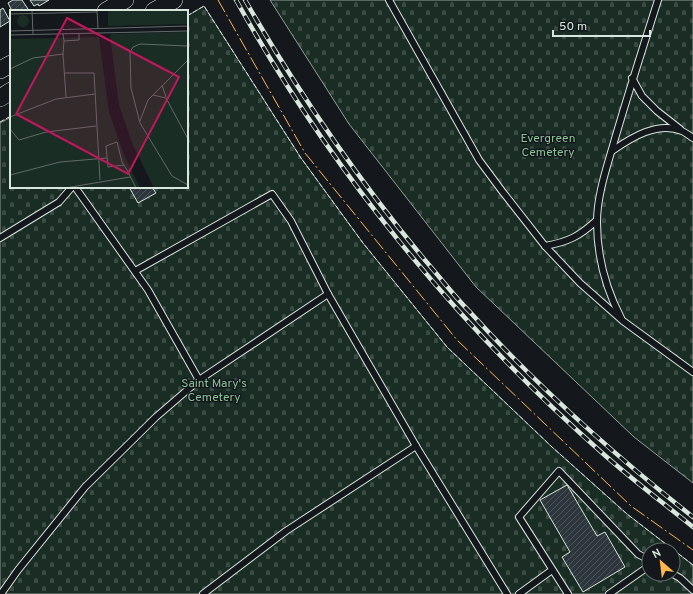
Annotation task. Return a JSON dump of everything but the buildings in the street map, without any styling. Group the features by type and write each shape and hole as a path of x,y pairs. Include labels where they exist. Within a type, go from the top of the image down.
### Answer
{"main road":[{"path":"108,10 125,0"},
{"path":"156,10 174,0"},
{"path":"0,70 10,65"},
{"path":"0,98 10,92"}],"lane":[{"path":"389,0 479,160 545,246 580,283 623,321 693,372"},
{"path":"623,321 612,300 604,272 598,244 597,220 601,190 632,78 658,0"},
{"path":"632,78 642,96 657,111 683,132 693,138"},
{"path":"612,151 627,140 641,133 656,129 669,128 683,132"},
{"path":"0,238 60,202 73,188"},
{"path":"75,188 148,290 199,380"},
{"path":"134,271 272,194 291,221 328,294 416,446 507,594"},
{"path":"545,246 558,244 572,239 584,232 597,220"},
{"path":"1,594 18,570 85,488 156,417 199,380 328,294"},
{"path":"203,594 286,531 416,446"},
{"path":"568,594 519,517 559,471 641,556"},
{"path":"519,594 552,570"},
{"path":"609,594 641,572"},
{"path":"681,579 693,590"}],"green space":[{"name":"Evergreen Cemetery","path":"270,0 693,0 693,483 634,437 476,287 349,124"},
{"name":"Saint Mary's Cemetery","path":"204,6 301,158 363,243 447,347 552,447 627,514 663,542 641,542 641,582 681,582 681,556 693,565 693,594 0,594 0,123 10,118 10,188 188,188 188,15"}],"railway":[{"path":"236,0 273,63 312,124 354,183 399,241 446,297 495,350 547,402 611,461 693,527"},
{"path":"245,0 307,101 351,165 399,228 457,299 521,366 576,418 634,469 693,517"}],"fence":[{"path":"188,15 204,6 301,158 363,243 447,347 552,447 627,514 693,565"},
{"path":"0,122 10,117"}],"power":[{"path":"218,0 305,153 457,340 631,506 693,550"}]}
